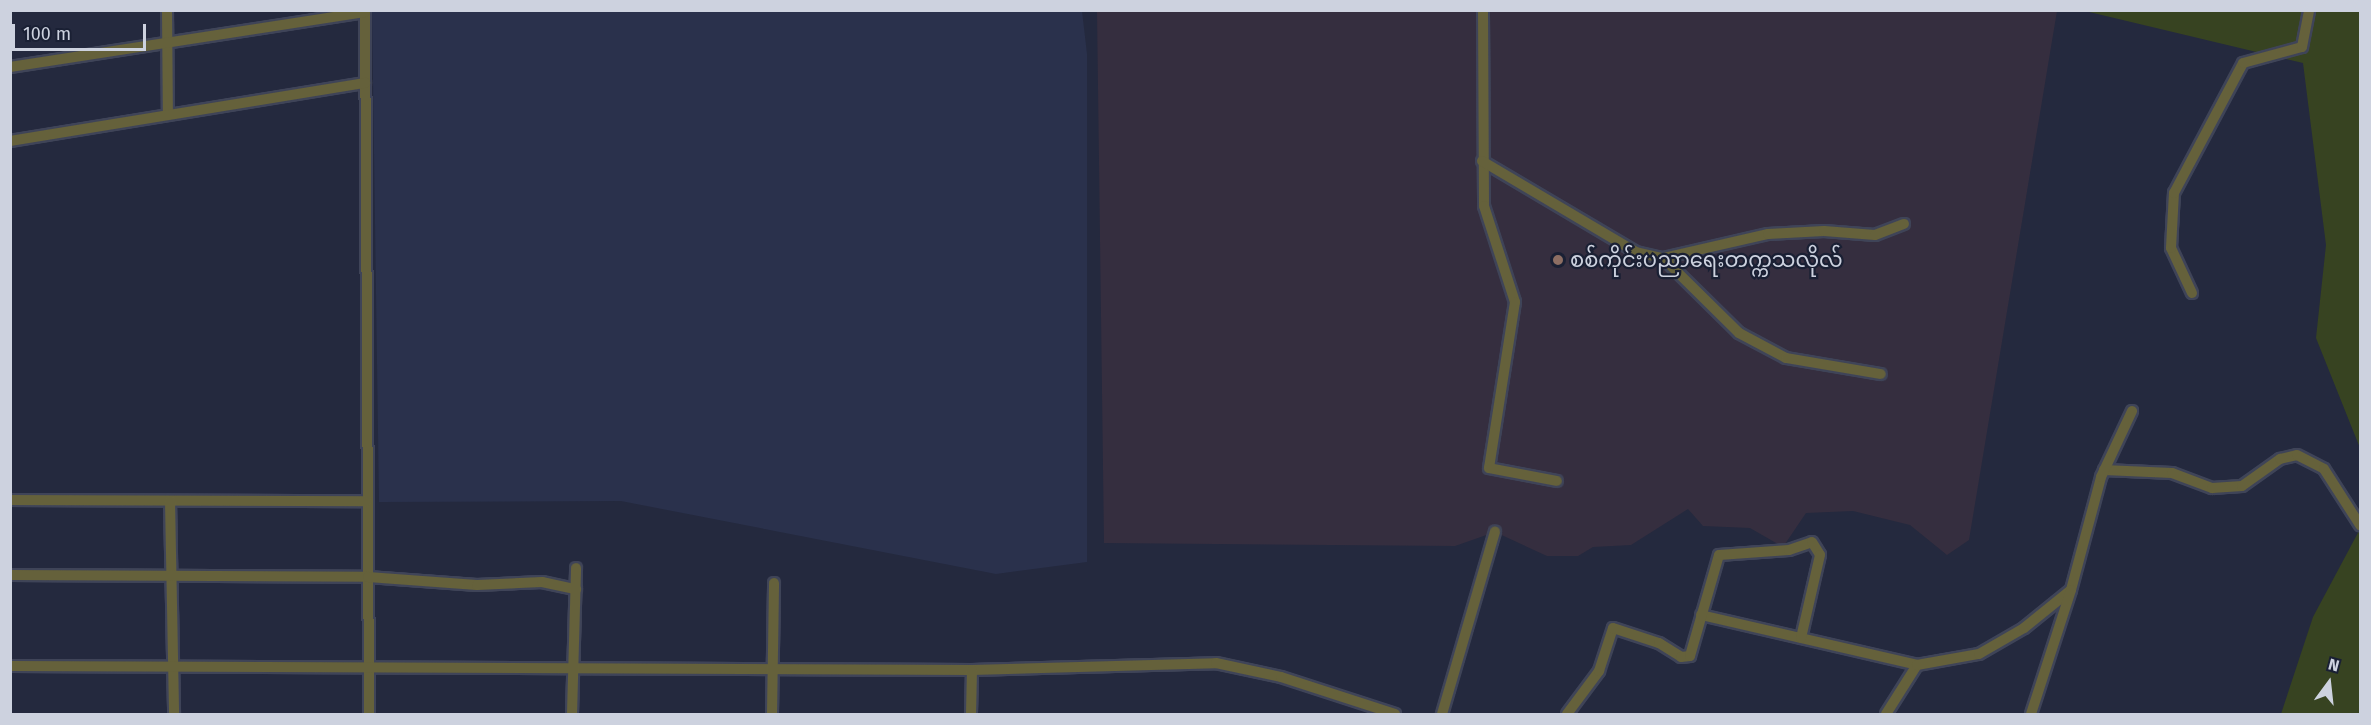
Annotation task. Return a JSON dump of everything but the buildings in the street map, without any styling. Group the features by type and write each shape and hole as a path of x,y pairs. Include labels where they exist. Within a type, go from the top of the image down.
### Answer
{"street":[{"path":"167,10 168,115"},
{"path":"1483,10 1484,206 1515,302 1489,468 1557,481"},
{"path":"2192,292 2171,248 2174,193 2244,63 2302,47 2309,10"},
{"path":"10,67 168,44 365,11 369,714"},
{"path":"10,141 365,83"},
{"path":"1482,161 1636,252 1663,258 1768,234 1824,231 1875,235 1904,224"},
{"path":"1663,258 1739,333 1786,358 1881,374"},
{"path":"2031,714 2071,590 2104,470 2132,411"},
{"path":"2104,470 2172,473 2212,488 2242,486 2280,459 2297,454 2324,469 2361,525"},
{"path":"10,500 367,501"},
{"path":"170,501 174,576 174,714"},
{"path":"1442,714 1495,532"},
{"path":"1567,714 1599,671 1613,628 1659,643 1681,657 1690,656 1719,555 1789,550 1812,542 1820,555 1801,638"},
{"path":"572,714 576,568"},
{"path":"10,575 368,577 477,585 542,582 576,589"},
{"path":"772,714 774,583"},
{"path":"1701,615 1917,665 1979,654 2024,628 2071,590"},
{"path":"10,666 368,668 573,665 972,670 1216,663 1281,677 1395,714"},
{"path":"1887,714 1917,665"},
{"path":"972,670 972,714"}],"shaded area":[{"path":"372,11 1082,11 1087,54 1087,562 996,574 621,501 379,502"},
{"name":"စစ်ကိုင်းပညာရေးတက္ကသလိုလ်","path":"1097,11 2057,11 1969,540 1947,555 1910,525 1853,511 1806,513 1783,547 1750,528 1703,526 1688,509 1631,545 1593,547 1578,556 1547,556 1495,532 1455,546 1104,543"}],"green space":[{"path":"2085,11 2360,11 2360,448 2316,338 2326,245 2303,63"},
{"path":"2360,529 2360,714 2281,714 2313,617"}],"place":[{"name":"စစ်ကိုင်းပညာရေးတက္ကသလိုလ်","path":"1558,260"}]}
